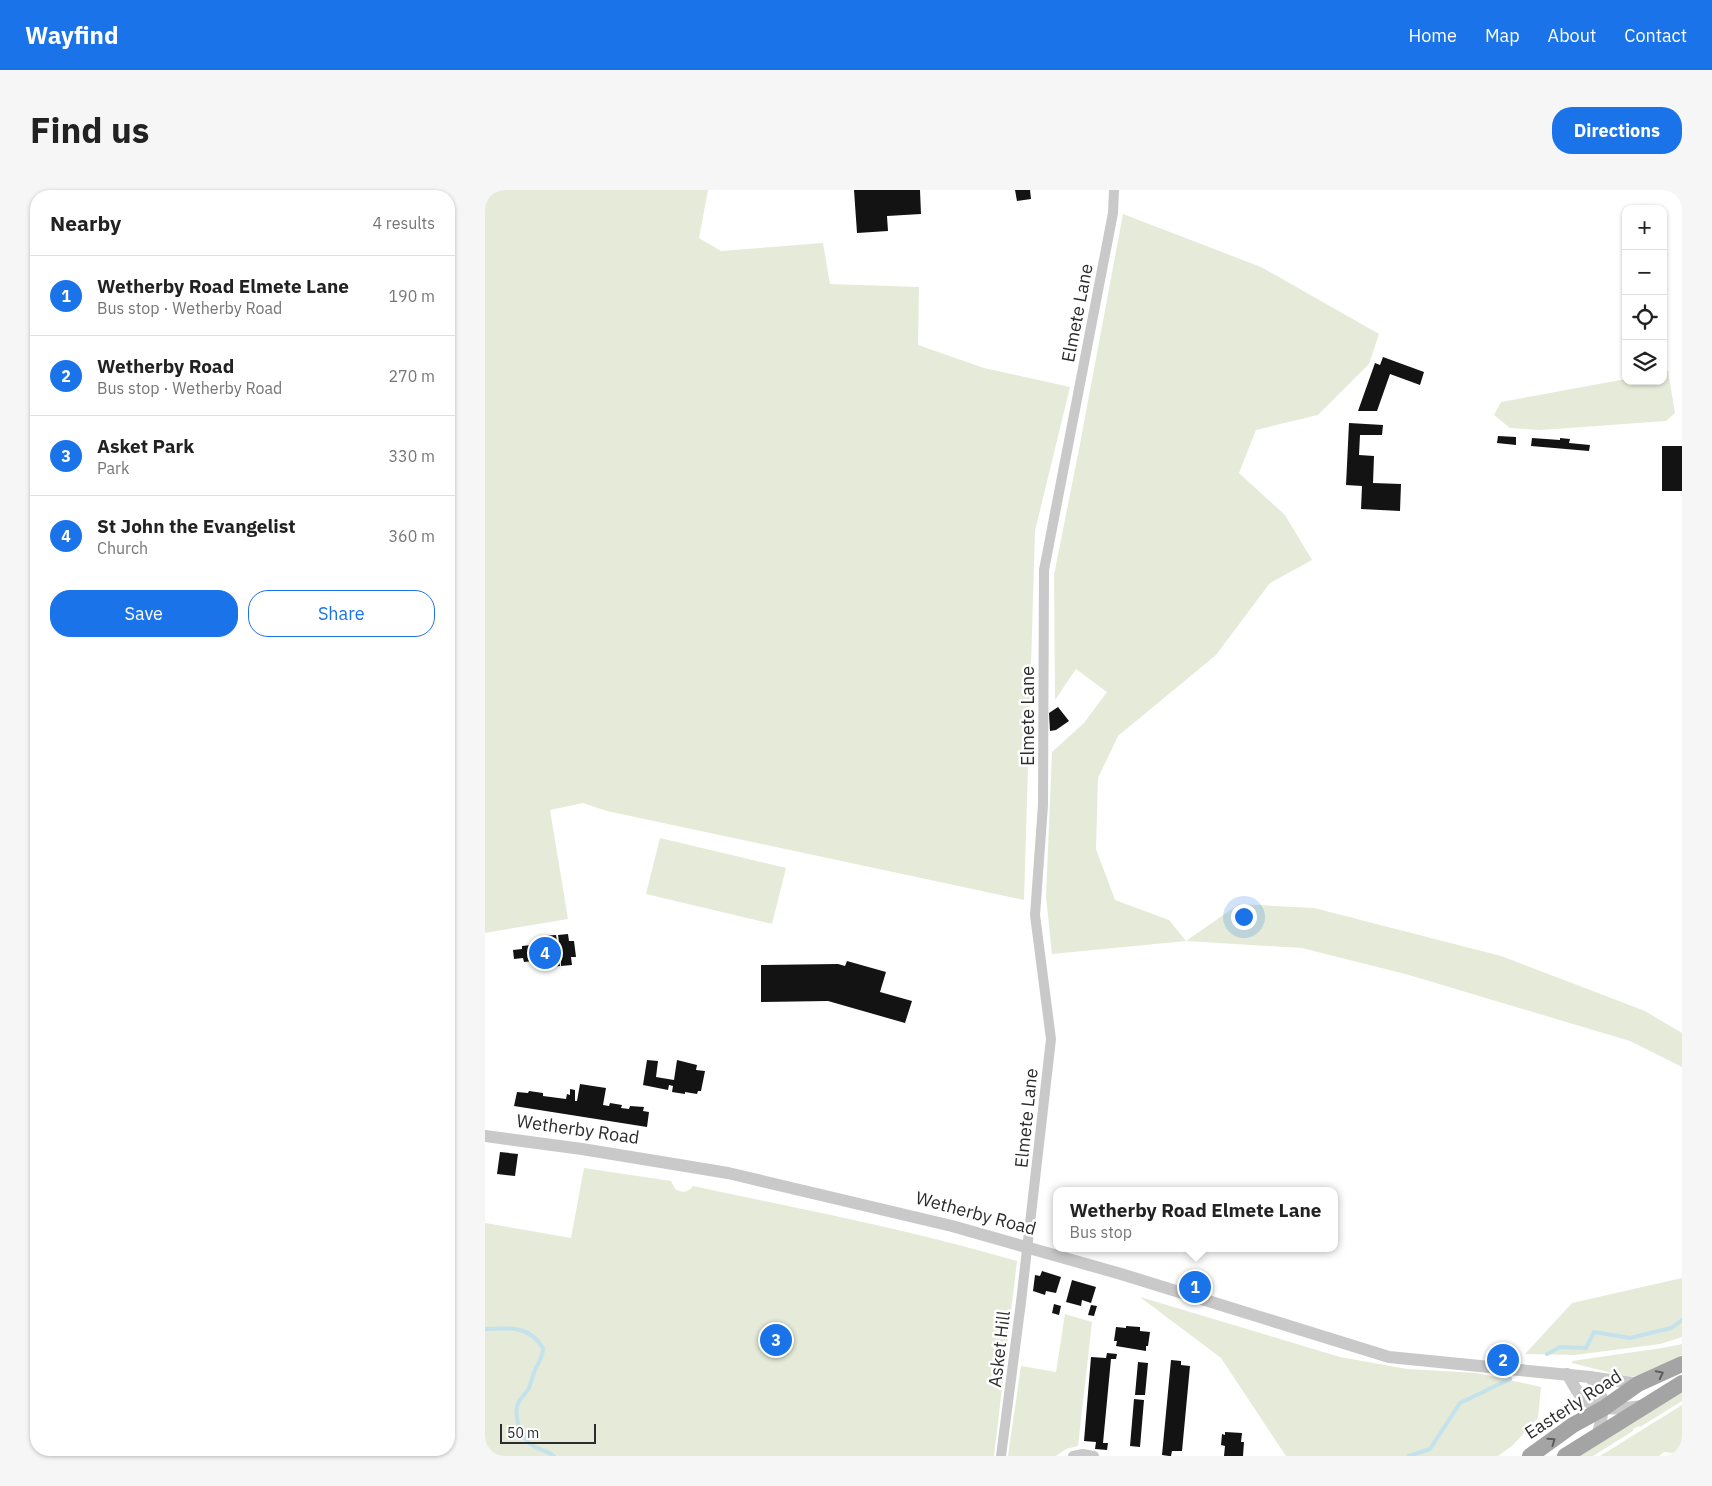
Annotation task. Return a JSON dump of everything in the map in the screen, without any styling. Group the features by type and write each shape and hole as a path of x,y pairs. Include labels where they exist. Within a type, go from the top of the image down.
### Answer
{"main road":[{"path":"1638,1384 1682,1364"},
{"path":"1565,1456 1682,1383"},
{"name":"Easterly Road","path":"1530,1456 1638,1384"}],"street":[{"name":"Elmete Lane","path":"1028,1246 1051,1040 1035,915 1043,805 1044,570 1113,213 1114,190"},
{"name":"Wetherby Road","path":"485,1136 582,1149 728,1173 943,1224 1028,1246 1389,1357 1567,1374 1638,1384"},
{"name":"Asket Hill","path":"1001,1456 1028,1246"},
{"path":"1567,1374 1581,1397 1604,1408 1613,1410 1644,1406"},
{"path":"1590,1377 1603,1396 1604,1408 1598,1434"},
{"path":"1577,1423 1581,1397"},
{"path":"1073,1456 1083,1454 1094,1456"}],"green space":[{"path":"485,190 708,190 699,238 721,251 823,243 830,284 919,287 918,345 984,368 1070,387 1035,531 1024,900 607,811 583,803 550,810 568,919 485,933"},
{"path":"1123,214 1261,267 1379,334 1369,364 1318,415 1256,430 1239,473 1285,515 1312,560 1270,583 1216,655 1118,736 1098,778 1096,849 1115,900 1169,920 1186,941 1052,954 1046,897 1052,752 1084,723 1107,692 1076,669 1055,700 1054,575"},
{"path":"1668,371 1675,413 1666,421 1541,430 1510,428 1494,415 1501,402 1622,380 1622,385 1667,385"},
{"path":"660,838 786,868 772,924 646,894"},
{"path":"1239,904 1314,908 1501,956 1645,1011 1682,1033 1682,1067 1630,1041 1409,975 1302,948 1186,941"},
{"path":"584,1168 671,1181 675,1189 680,1191 685,1192 693,1186 937,1239 1017,1261 994,1456 485,1456 485,1223 571,1238"},
{"path":"1682,1278 1682,1337 1660,1344 1575,1355 1525,1354 1572,1303"},
{"path":"1140,1297 1340,1357 1407,1369 1477,1373 1541,1387 1538,1418 1513,1445 1498,1456 1286,1456 1221,1358"},
{"path":"1065,1314 1092,1322 1078,1446 1066,1449 1056,1456 1008,1456 1021,1366 1056,1372"},
{"path":"1682,1344 1682,1355 1639,1376 1628,1377 1572,1363 1572,1361"},
{"path":"1682,1392 1682,1401 1640,1427 1633,1429 1633,1431 1593,1456 1580,1456"},
{"path":"1682,1405 1682,1454 1664,1452 1659,1456 1600,1456"}],"building":[{"path":"854,190 920,190 921,214 887,216 888,231 857,233"},
{"path":"1015,190 1030,190 1031,199 1017,201"},
{"path":"1383,357 1424,372 1420,385 1390,374 1377,411 1358,411 1375,363 1380,365"},
{"path":"1349,423 1383,425 1382,435 1360,435 1359,455 1374,456 1373,483 1401,484 1400,511 1361,509 1362,486 1346,485"},
{"path":"1498,436 1516,437 1516,445 1497,443"},
{"path":"1532,438 1570,439 1569,443 1590,445 1589,451 1531,446"},
{"path":"1662,446 1682,446 1682,491 1662,491"},
{"path":"1058,707 1069,721 1056,730 1050,731 1049,713"},
{"path":"568,934 569,941 574,941 576,957 571,957 572,965 561,966 561,958 559,959 560,966 544,968 543,960 524,962 523,958 514,959 513,950 522,949 522,946 541,944 540,936 556,935 557,942 559,942 558,935"},
{"path":"847,961 886,972 880,992 912,1001 905,1023 828,1001 761,1002 761,965 838,964 845,966"},
{"path":"647,1060 658,1061 656,1077 674,1080 677,1060 697,1065 696,1070 705,1071 701,1091 698,1091 697,1094 685,1092 685,1094 672,1092 673,1086 669,1085 668,1090 643,1085"},
{"path":"580,1084 606,1088 603,1105 609,1106 610,1103 622,1105 621,1108 629,1109 630,1106 644,1107 643,1111 649,1112 647,1127 514,1106 517,1092 528,1093 529,1091 543,1093 543,1096 566,1099 567,1094 570,1095 570,1089 575,1090 575,1101 577,1101"},
{"path":"500,1152 518,1154 515,1176 497,1174"},
{"path":"1042,1271 1061,1277 1056,1293 1046,1291 1045,1295 1033,1291 1035,1275 1040,1276"},
{"path":"1072,1280 1096,1287 1091,1303 1082,1300 1081,1306 1066,1302"},
{"path":"1054,1304 1061,1306 1059,1315 1052,1313"},
{"path":"1091,1305 1097,1306 1094,1316 1088,1315"},
{"path":"1126,1326 1140,1327 1140,1331 1150,1332 1146,1351 1116,1346 1117,1341 1114,1341 1116,1327 1126,1328"},
{"path":"1107,1353 1117,1354 1116,1359 1111,1359 1103,1443 1108,1443 1107,1450 1095,1449 1096,1442 1084,1441 1091,1357 1106,1358"},
{"path":"1171,1360 1181,1361 1181,1365 1190,1366 1182,1451 1172,1451 1171,1456 1169,1456 1162,1455"},
{"path":"1138,1362 1148,1363 1145,1395 1135,1395"},
{"path":"1134,1399 1144,1400 1140,1447 1130,1446"},
{"path":"1225,1432 1242,1433 1241,1442 1244,1442 1243,1456 1224,1456 1225,1446 1221,1445 1222,1434 1225,1435"}],"waterway":[{"path":"1547,1354 1560,1347 1586,1348 1594,1332 1630,1338 1671,1328 1682,1320"},
{"path":"485,1329 510,1329 525,1332 531,1335 543,1348 542,1356 534,1371 529,1388 517,1406 517,1416 519,1427 527,1441 554,1456"},
{"path":"1409,1456 1430,1449 1460,1403 1510,1379"}],"place":[{"name":"St John the Evangelist","path":"545,953"},
{"name":"Wetherby Road Elmete Lane","path":"1195,1287"},
{"name":"Asket Park","path":"776,1340"},
{"name":"Wetherby Road","path":"1503,1360"}]}
